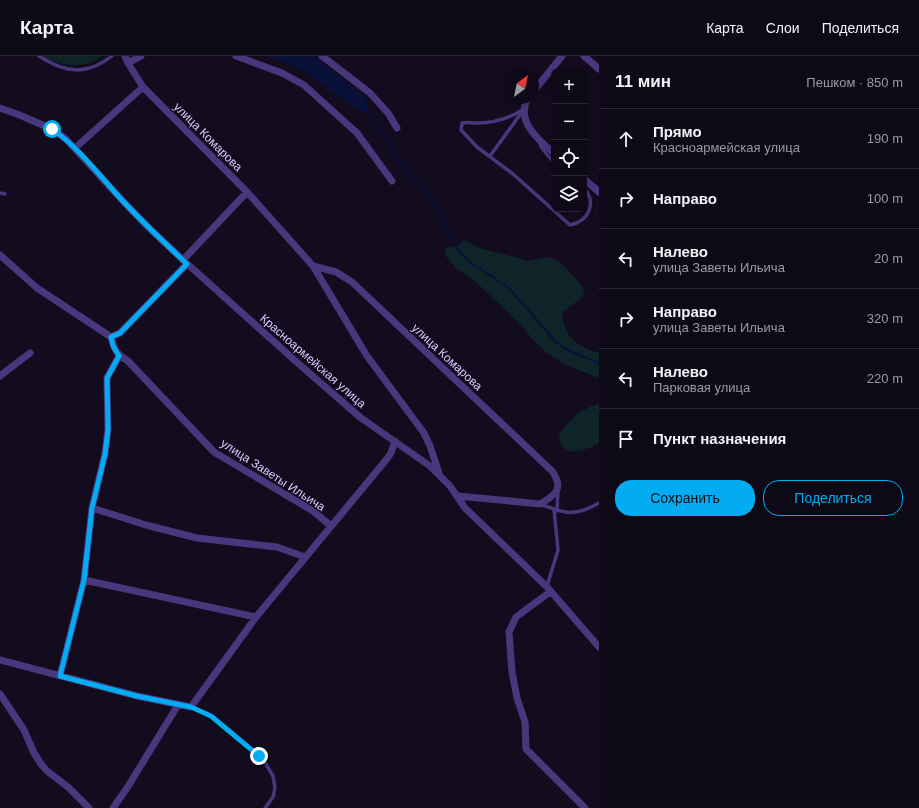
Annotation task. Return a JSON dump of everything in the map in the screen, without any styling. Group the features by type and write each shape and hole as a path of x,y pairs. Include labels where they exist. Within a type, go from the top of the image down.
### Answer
{"street":[{"path":"126,60 141,56"},
{"path":"236,56 282,73 304,85 357,133 392,181"},
{"path":"322,56 370,93 388,113 397,128"},
{"path":"539,85 562,56"},
{"path":"584,56 599,69"},
{"name":"улица Комарова","path":"126,60 143,87 247,192 313,266 367,356 424,433 439,474"},
{"path":"75,148 143,87"},
{"path":"526,104 524,109 527,124 540,140 551,150"},
{"name":"Красноармейская улица","path":"0,108 52,129 66,139 122,200 185,262 361,418 425,462 439,474 458,496 465,508 548,589 599,647"},
{"path":"587,182 599,192"},
{"path":"0,255 36,288 111,337 120,333 247,192"},
{"name":"улица Комарова","path":"313,266 336,272 352,282 552,471 558,479 558,487"},
{"name":"улица Заветы Ильича","path":"111,337 113,346 119,356 128,361 214,452 313,511 331,526"},
{"path":"0,376 30,353"},
{"path":"60,676 84,580 92,508 105,454 108,430 107,378 119,356"},
{"path":"0,660 137,696 191,707 256,617 386,460 395,441"},
{"path":"458,496 540,504 556,492 558,487"},
{"path":"92,508 146,525 198,538 277,546 305,557"},
{"path":"84,580 256,617"},
{"path":"548,589 516,617 509,632 512,672 517,698 525,722 526,749 585,808"},
{"path":"0,694 24,730 34,753 41,764 47,771 68,787 89,808"},
{"path":"113,808 178,705"}],"lane":[{"path":"39,56 59,66 83,71 93,68 112,56"},
{"path":"524,109 500,119 479,123 462,123 460,126 464,133 477,147 513,174 551,207"},
{"path":"490,156 524,109"},
{"path":"540,140 541,147 551,159"},
{"path":"0,193 5,194"},
{"path":"556,212 570,224 575,224 584,218 590,210 591,202 587,193"},
{"path":"548,589 558,550 555,510 558,487"},
{"path":"540,504 569,514 585,511 599,503"},
{"path":"191,707 211,716 263,760 273,776 275,788 273,797 265,808"}],"green space":[{"path":"42,56 101,56 88,63 72,65 56,62"},
{"path":"465,240 479,248 529,261 547,257 556,260 565,266 583,288 584,296 563,312 565,327 568,334 578,344 599,353 599,378 568,366 546,352 533,340 523,327 475,281 457,269 445,255 446,248 458,245"},
{"path":"599,402 599,443 590,448 571,452 566,449 561,443 559,435 567,424 580,412 598,404"}],"shaded area":[{"path":"265,56 315,56 364,97 368,104 368,111 364,113 308,74 285,62"}],"waterway":[{"path":"368,111 381,129 396,157 432,200 442,217 450,239 462,255 509,288 556,342 569,351 599,363"}],"route":[{"path":"52,129 66,139 148,227 187,264 120,333 111,337 113,346 119,356 107,378 108,430 105,454 92,508 84,580 60,676 137,696 191,707 211,716 259,756"}]}
